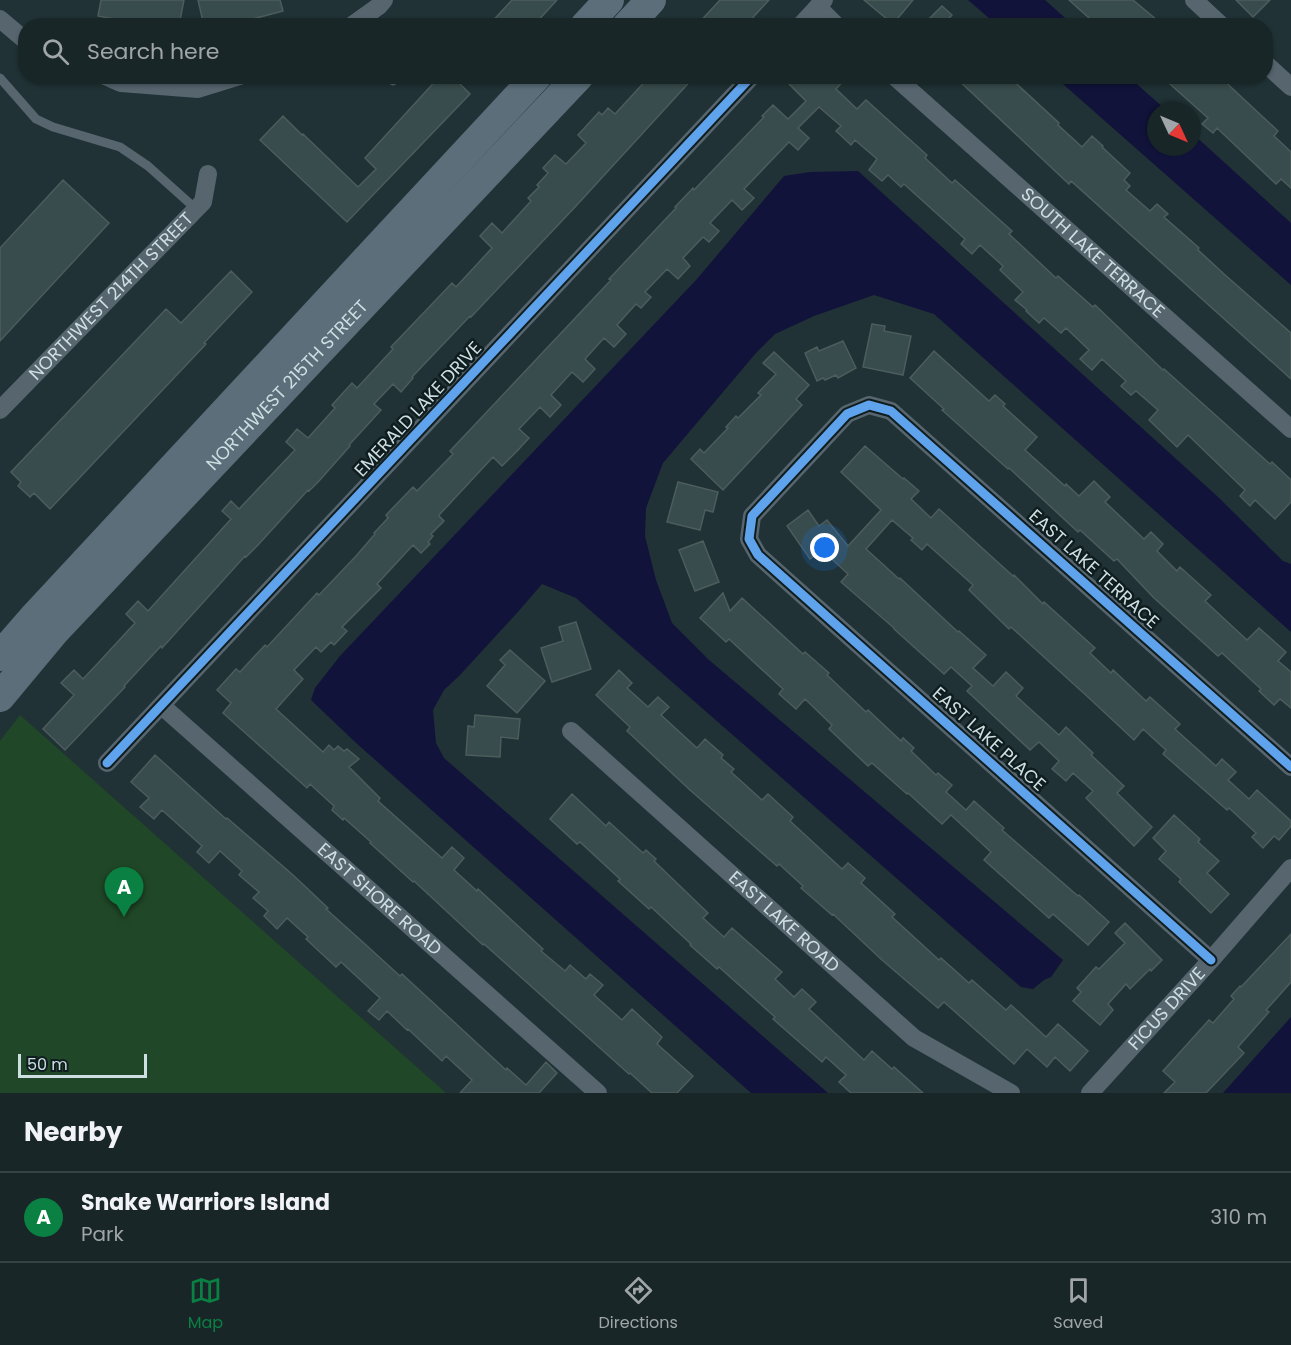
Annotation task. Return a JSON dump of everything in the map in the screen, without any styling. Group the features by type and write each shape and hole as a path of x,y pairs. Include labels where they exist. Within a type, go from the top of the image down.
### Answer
{"main road":[{"path":"592,18 609,0"},
{"path":"634,18 651,0"},
{"name":"NORTHWEST 215TH STREET","path":"0,656 34,616 530,84"},
{"name":"NORTHWEST 215TH STREET","path":"0,697 55,631 571,84"}],"street":[{"path":"362,18 384,0"},
{"path":"1194,0 1213,18"},
{"path":"807,18 821,3 831,18"},
{"path":"0,19 18,34"},
{"path":"1273,70 1291,87"},
{"path":"134,84 198,89 214,84"},
{"name":"EMERALD LAKE DRIVE","path":"107,763 745,84"},
{"name":"SOUTH LAKE TERRACE","path":"903,84 1291,429"},
{"name":"NORTHWEST 214TH STREET","path":"0,410 203,202 208,174"},
{"name":"EAST LAKE TERRACE","path":"749,539 752,516 847,414 869,405 891,411 1291,767"},
{"name":"EAST LAKE PLACE","path":"749,539 758,555 1211,960"},
{"name":"EAST SHORE ROAD","path":"162,706 598,1093"},
{"name":"EAST LAKE ROAD","path":"572,731 914,1038 1011,1093"},
{"name":"FICUS DRIVE","path":"1090,1093 1291,868"}],"lane":[{"path":"0,78 36,119 53,127 120,147 148,166 196,209"}],"green space":[{"path":"20,715 446,1093 0,1093 0,741"}],"shaded area":[{"path":"968,0 1045,0 1065,18 989,18"},
{"path":"1063,84 1137,84 1157,102 1147,102 1147,156 1201,156 1201,141 1291,223 1291,285"},
{"path":"858,171 1217,496 1283,561 1291,564 1291,632 934,314 874,295 814,316 775,334 756,353 663,463 646,508 645,536 656,580 672,623 709,660 1063,960 1051,977 1033,989 1021,987 576,598 542,584 444,690 433,710 436,743 444,758 828,1093 751,1093 355,742 311,700 315,688 340,656 697,279 784,176 810,172"},
{"path":"1291,1017 1291,1093 1223,1093"}],"building":[{"path":"101,0 184,0 181,18 98,16"},
{"path":"198,0 280,0 283,11 256,18 202,18"},
{"path":"512,0 557,0 540,18 495,18"},
{"path":"720,0 769,0 752,18 703,18"},
{"path":"864,0 913,0 898,18 886,18"},
{"path":"1069,0 1133,0 1154,18 1089,18"},
{"path":"1236,0 1270,0 1253,17"},
{"path":"942,6 952,15 949,18 930,18"},
{"path":"433,84 460,84 470,94 347,222 260,140 283,116 358,187 376,169 365,158"},
{"path":"643,84 688,84 576,206 412,377 401,392 393,384 374,404 381,410 319,481 245,556 65,750 43,729 74,695 61,683 74,670 83,679 135,623 126,614 138,601 148,611 231,519 222,511 231,501 239,509 295,450 286,442 297,429 308,438 335,408 332,405 352,383 357,388 393,349 391,347 452,283 456,287 492,248 480,236 492,223 502,233 531,201 528,198 548,173 543,168 555,155 566,164 586,143 578,135 599,112 602,115 608,108 615,114"},
{"path":"789,84 841,84 836,89 857,109 866,100 927,155 925,158 952,183 955,180 1012,231 1009,234 1056,278 1058,276 1093,307 1095,305 1163,370 1270,464 1272,462 1291,480 1291,502 1275,519 1255,500 1250,506 1240,496 1245,490 1188,435 1177,447 1149,420 1158,410 1136,391 1131,395 1121,386 1126,381 1102,359 1092,370 1080,359 1089,350 1066,328 1061,333 1044,318 1039,323 1015,300 1023,292 1000,270 1003,266 980,245 972,254 961,244 965,239 904,184 901,187 888,175 882,181 869,170 877,159 855,140 851,145 836,131 841,126 819,107 798,128 809,138 798,150 789,142 744,189 754,198 742,210 732,200 710,223 719,231 709,242 703,237 683,258 690,266 678,279 667,269 645,292 651,297 641,308 636,304 617,325 626,334 614,347 604,338 585,359 595,369 583,382 572,372 551,395 561,405 550,417 540,407 519,429 529,438 502,466 493,457 440,514 439,516 444,521 431,534 433,536 428,542 430,544 421,553 413,545 377,584 381,588 342,627 347,631 334,645 331,642 321,652 316,647 294,670 303,679 276,709 323,752 329,745 334,750 338,746 344,751 347,749 359,759 349,767 380,798 378,801 442,858 452,847 464,858 454,870 543,949 541,951 565,971 570,965 586,979 590,974 603,985 594,995 622,1020 632,1009 662,1037 657,1044 693,1076 677,1093 652,1093 483,945 344,818 343,820 332,810 334,806 310,784 307,788 223,713 231,703 217,690 236,669 240,672 265,645 267,647 317,593 319,595 375,534 388,518 386,515 413,487 417,491 453,454 450,451 611,280 609,279 675,207 693,188 694,190 773,105 788,119 806,101"},
{"path":"963,84 1017,84 1082,147 1092,136 1130,173 1124,180 1130,186 1126,190 1150,211 1157,204 1168,214 1164,217 1199,248 1198,250 1291,333 1291,379 1071,181 1069,184"},
{"path":"1170,84 1228,84 1278,131 1274,136 1291,152 1291,188 1281,179 1276,184 1217,128 1213,133 1202,124 1208,118 1201,112 1201,102 1190,102"},
{"path":"63,180 109,223 0,341 0,248"},
{"path":"231,271 252,292 50,509 34,493 30,497 18,486 21,482 11,472 166,309 181,323"},
{"path":"872,324 885,326 884,331 911,336 903,375 863,367"},
{"path":"843,341 856,368 838,378 836,375 817,381 805,353 817,347 819,351"},
{"path":"934,351 989,401 995,395 1005,404 1003,406 1037,437 1025,450 1065,486 1066,484 1079,496 1094,481 1110,497 1105,502 1144,539 1151,532 1163,544 1157,551 1177,571 1180,567 1211,595 1205,601 1247,640 1259,628 1286,652 1278,661 1291,672 1291,708 1280,699 1274,705 1259,691 1261,689 1222,653 1218,656 1153,597 1117,559 1114,561 1080,530 1078,532 942,410 944,409 910,378"},
{"path":"774,352 809,385 796,399 802,405 723,490 691,459 700,449 704,453 736,416 738,418 761,395 758,393 776,374 763,363"},
{"path":"865,446 919,491 911,499 931,518 939,509 1095,648 1090,653 1111,673 1113,670 1146,701 1150,697 1180,724 1175,729 1216,766 1222,759 1236,772 1228,780 1249,799 1257,790 1291,821 1291,826 1279,840 1274,836 1263,848 1252,837 1256,833 1163,754 1166,750 1143,729 1134,740 1011,627 1009,629 969,590 973,585 927,544 922,550 911,540 913,538 892,520 866,549 986,655 973,668 993,686 1006,672 1023,688 1016,696 1059,735 1066,727 1093,753 1091,755 1124,786 1117,793 1152,827 1134,846 1086,798 1093,791 1073,773 1066,781 1052,769 1059,761 1039,742 1030,750 967,691 972,686 951,667 944,674 841,582 848,574 822,550 810,559 787,526 808,510 819,526 827,520 848,546 881,510 841,472"},
{"path":"678,482 718,492 713,512 705,510 700,530 667,522"},
{"path":"703,541 719,582 695,591 679,550"},
{"path":"723,593 730,611 742,598 803,654 805,652 829,673 827,675 866,712 868,710 901,741 903,738 914,748 911,751 936,775 938,773 952,785 946,792 966,810 974,801 1004,828 1002,830 1109,922 1088,945 1053,914 1049,918 984,860 991,852 951,815 942,824 872,763 868,766 829,729 832,725 805,699 796,709 779,694 783,689 729,639 726,642 700,618"},
{"path":"576,622 591,669 552,682 541,648 563,641 559,627"},
{"path":"510,650 545,681 517,713 487,686 505,665 500,660"},
{"path":"619,670 632,683 627,688 648,707 658,697 669,707 661,715 697,748 705,739 723,755 721,758 734,769 731,772 762,800 768,794 793,817 790,821 842,869 848,863 865,878 861,883 895,914 892,917 939,960 941,958 969,983 972,980 1006,1010 1011,1005 1046,1037 1058,1024 1088,1051 1070,1071 1055,1057 1047,1067 1027,1049 1014,1064 944,1002 938,1008 801,888 803,886 779,864 777,866 690,790 627,731 630,727 596,695"},
{"path":"475,715 520,719 518,739 501,737 500,757 466,755 468,726 474,727"},
{"path":"155,755 293,875 328,908 326,909 400,976 402,974 506,1070 507,1068 526,1085 546,1062 557,1073 539,1093 460,1093 472,1080 446,1056 442,1061 387,1011 379,1020 368,1011 380,998 341,962 336,967 287,918 277,929 264,916 268,911 253,898 259,892 239,875 242,871 220,851 209,863 197,852 202,846 162,810 154,819 140,807 149,798 131,782"},
{"path":"572,794 606,826 609,822 643,853 646,850 656,859 654,861 708,913 703,918 724,937 732,928 782,972 775,979 794,997 802,989 816,1002 809,1009 864,1060 872,1051 923,1093 851,1093 839,1082 846,1075 826,1057 822,1062 719,967 717,969 651,907 649,909 618,881 620,879 580,842 577,844 550,819"},
{"path":"1174,815 1200,839 1198,842 1219,861 1207,873 1229,894 1211,913 1179,882 1181,879 1159,859 1166,851 1153,838"},
{"path":"1125,923 1162,960 1130,989 1126,984 1108,1004 1113,1010 1100,1025 1073,1001 1081,992 1077,988 1096,967 1099,969 1125,943 1115,933"},
{"path":"1291,934 1291,982 1266,1010 1269,1012 1238,1047 1244,1053 1206,1093 1164,1093 1175,1082 1163,1071 1209,1020 1213,1023 1234,999 1231,996"}],"cycle path":[{"path":"107,763 744,84"},
{"path":"1211,960 758,555 749,539 752,516 847,414 869,405 891,411 1291,767"}],"place":[{"name":"Snake Warriors Island","path":"124,917"}]}
